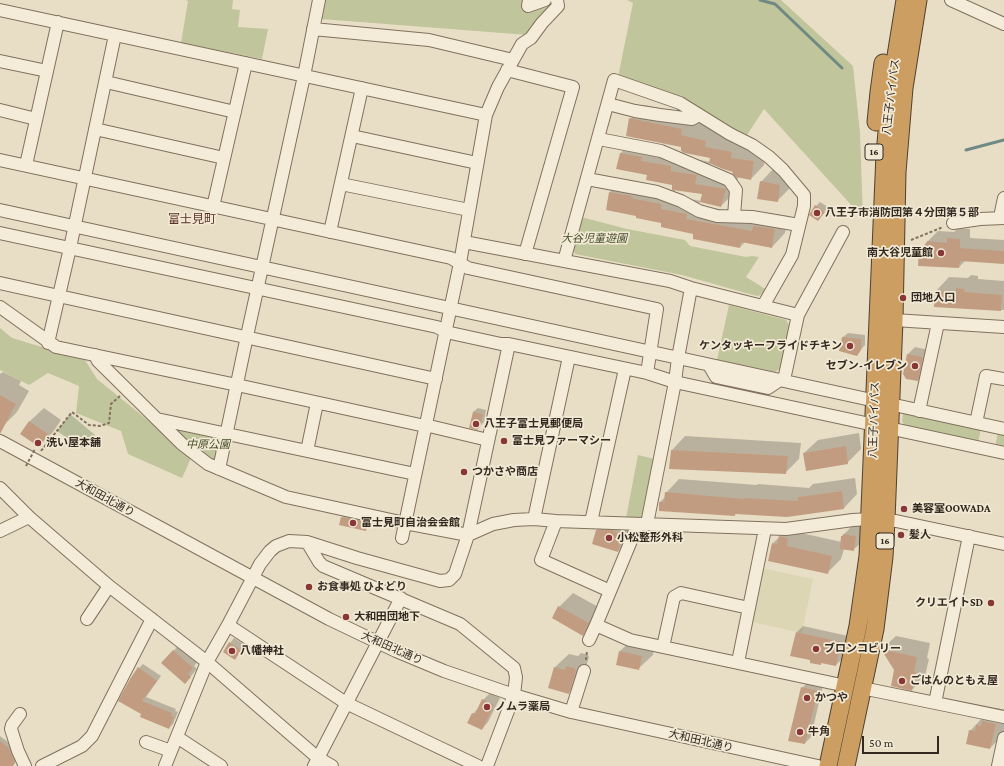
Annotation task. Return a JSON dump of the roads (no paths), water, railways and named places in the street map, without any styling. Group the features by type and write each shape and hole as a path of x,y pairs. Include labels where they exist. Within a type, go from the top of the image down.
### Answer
{"highway":[{"name":"16","path":"878,304 874,263 872,209 874,158 879,92 893,0"},
{"name":"八王子バイパス","path":"878,519 890,429 894,320 898,87 905,0"},
{"name":"八王子バイパス","path":"828,766 874,629 878,605 878,519 873,425 885,154 898,87 918,0"},
{"path":"894,320 907,210 911,126 922,40 929,0"},
{"name":"八王子バイパス","path":"846,766 854,687"}],"street":[{"path":"219,469 319,0"},
{"path":"529,0 528,6 545,0"},
{"path":"402,538 460,263 486,115 498,87 522,44 532,38 542,23 558,6 556,0"},
{"path":"951,0 1004,24"},
{"path":"0,10 486,115"},
{"path":"26,165 58,22"},
{"path":"313,29 429,40 510,65 572,87 526,254"},
{"path":"48,343 70,248 115,35"},
{"path":"0,61 46,71"},
{"path":"213,207 246,63"},
{"path":"564,261 599,139 614,80 680,103 730,134 752,145 769,157 794,182 804,195 804,206 792,255 763,306"},
{"path":"106,82 235,112"},
{"path":"330,232 362,88"},
{"path":"608,104 635,111 692,119 699,115"},
{"path":"0,110 36,119"},
{"path":"95,128 224,158"},
{"path":"352,136 478,163"},
{"path":"599,139 661,151 729,180 736,190 734,216"},
{"path":"0,160 451,258 468,268 657,309 647,373"},
{"path":"587,179 657,192 681,201 699,211 717,216 752,217 799,225"},
{"path":"341,184 469,210"},
{"path":"953,223 1002,218 1004,198"},
{"path":"0,210 1004,429"},
{"path":"0,232 437,327 446,332 647,373 675,382 890,429 1004,452"},
{"path":"782,380 798,316 843,232"},
{"path":"464,242 630,272 670,281 691,288 798,316"},
{"path":"0,283 247,336 436,379"},
{"path":"589,640 610,591 643,524 675,382 691,288"},
{"path":"0,307 48,343 56,347 425,425 488,440"},
{"path":"894,320 1004,327"},
{"path":"919,410 938,323"},
{"path":"165,766 207,662 260,564 276,546 289,541 307,542 440,581 449,580 454,574 468,535 509,344"},
{"path":"95,355 98,361 182,444 208,464 286,497 405,523 468,535 493,524 514,520 534,519 765,529 786,529 853,520 878,519 1004,544"},
{"path":"534,519 569,357"},
{"path":"591,522 625,369"},
{"path":"976,423 986,376 1004,379"},
{"path":"307,451 317,403"},
{"path":"157,419 415,474"},
{"name":"大和田北通り","path":"0,441 329,620 444,671 514,696 571,712 818,766"},
{"path":"0,488 29,517 108,586 207,662 316,762 332,766"},
{"path":"0,531 29,517"},
{"path":"556,521 542,560 610,591"},
{"path":"738,662 765,529"},
{"path":"935,703 969,536"},
{"path":"307,542 319,562 324,566 460,624 514,668 516,677 514,696 487,766"},
{"path":"87,619 108,586"},
{"path":"664,647 674,597 681,592 749,608"},
{"path":"316,762 401,598"},
{"path":"42,766 82,746 92,736 152,619"},
{"path":"228,625 346,704 478,766"},
{"path":"596,625 630,640 1004,717"},
{"path":"571,712 584,671"},
{"path":"20,714 12,725 11,729 18,751 25,766"},
{"path":"177,737 221,766"},
{"path":"998,766 1004,738"},
{"path":"146,742 171,751"}],"waterway":[{"path":"760,0 775,4 842,68"},
{"path":"966,150 1004,140"}],"place":[{"name":"八王子市消防団第４分団第５部","path":"817,213"},
{"name":"南大谷児童館","path":"941,253"},
{"name":"団地入口","path":"903,298"},
{"name":"ケンタッキーフライドチキン","path":"850,346"},
{"name":"セブン-イレブン","path":"915,366"},
{"name":"八王子富士見郵便局","path":"476,424"},
{"name":"富士見ファーマシー","path":"504,441"},
{"name":"洗い屋本舗","path":"38,443"},
{"name":"つかさや商店","path":"464,472"},
{"name":"美容室OOWADA","path":"904,509"},
{"name":"富士見町自治会会館","path":"353,523"},
{"name":"髪人","path":"901,535"},
{"name":"小松整形外科","path":"609,538"},
{"name":"お食事処 ひよどり","path":"309,587"},
{"name":"クリエイトSD","path":"991,603"},
{"name":"大和田団地下","path":"346,617"},
{"name":"ブロンコビリー","path":"816,649"},
{"name":"八幡神社","path":"232,651"},
{"name":"ごはんのともえ屋","path":"902,681"},
{"name":"かつや","path":"807,698"},
{"name":"ノムラ薬局","path":"487,707"},
{"name":"牛角","path":"800,732"}],"district":[{"name":"富士見町","path":"192,219"}],"park label":[{"name":"大谷児童遊園","path":"594,239"},
{"name":"中原公園","path":"208,445"}]}
